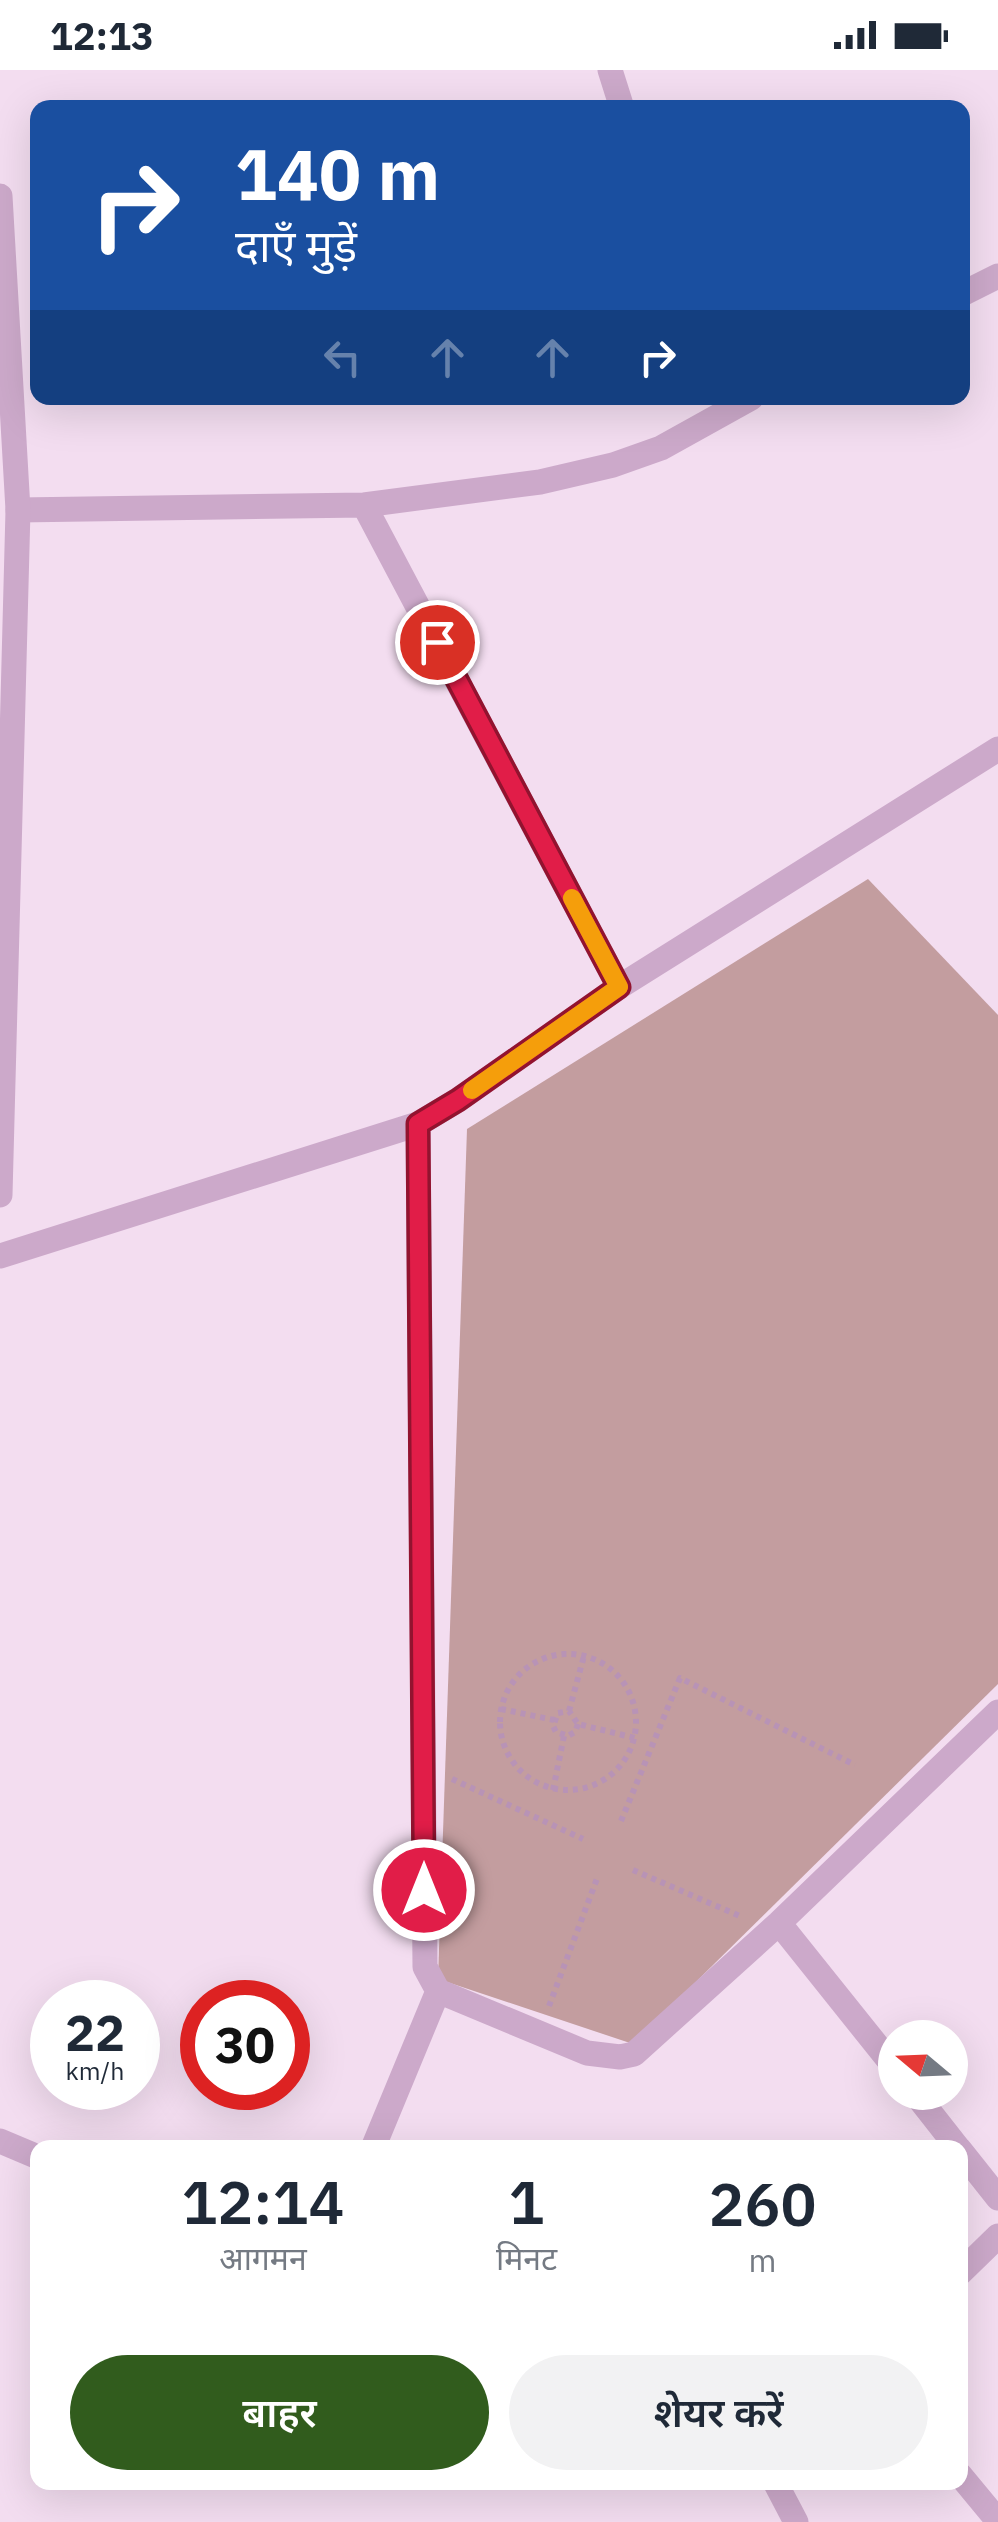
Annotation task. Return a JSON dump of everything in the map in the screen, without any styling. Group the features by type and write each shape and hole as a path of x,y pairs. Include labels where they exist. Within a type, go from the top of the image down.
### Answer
{"street":[{"path":"610,70 619,100"},
{"path":"0,196 18,510 0,1195"},
{"path":"970,290 998,276"},
{"path":"18,510 364,505 540,482 613,465 661,448 717,405"},
{"path":"364,505 619,987"},
{"path":"0,1256 418,1124 619,987 998,749"},
{"path":"418,1124 425,1967 431,1984 438,1991 586,2053 620,2057 634,2054 768,1923 998,1712"},
{"path":"768,1923 878,2049"},
{"path":"376,2140 438,1991"},
{"path":"928,2110 952,2140"},
{"path":"0,2140 30,2153"},
{"path":"968,2160 998,2198"},
{"path":"968,2265 998,2236"},
{"path":"968,2485 998,2521"},
{"path":"779,2490 796,2522"}],"path":[{"path":"584,1656 569,1711 578,1724 635,1738"},
{"path":"584,1656 604,1663 624,1682 634,1703 635,1738 626,1760 600,1784 577,1791 553,1790 532,1782 514,1766 500,1730 501,1708 509,1688 523,1670 544,1658 584,1656"},
{"path":"621,1821 680,1678 855,1765"},
{"path":"501,1708 554,1720"},
{"path":"569,1711 558,1714 554,1720 556,1732 564,1736 576,1732 578,1724"},
{"path":"553,1790 564,1736"},
{"path":"444,1776 583,1838"},
{"path":"633,1870 768,1923"},
{"path":"546,2016 598,1876"}],"shaded area":[{"path":"868,879 998,1015 998,1684 633,2044 438,1979 467,1129"}],"slow traffic":[{"path":"472,1090 619,987 572,898"}],"route":[{"path":"424,1890 418,1124 619,987 437,642"}]}
